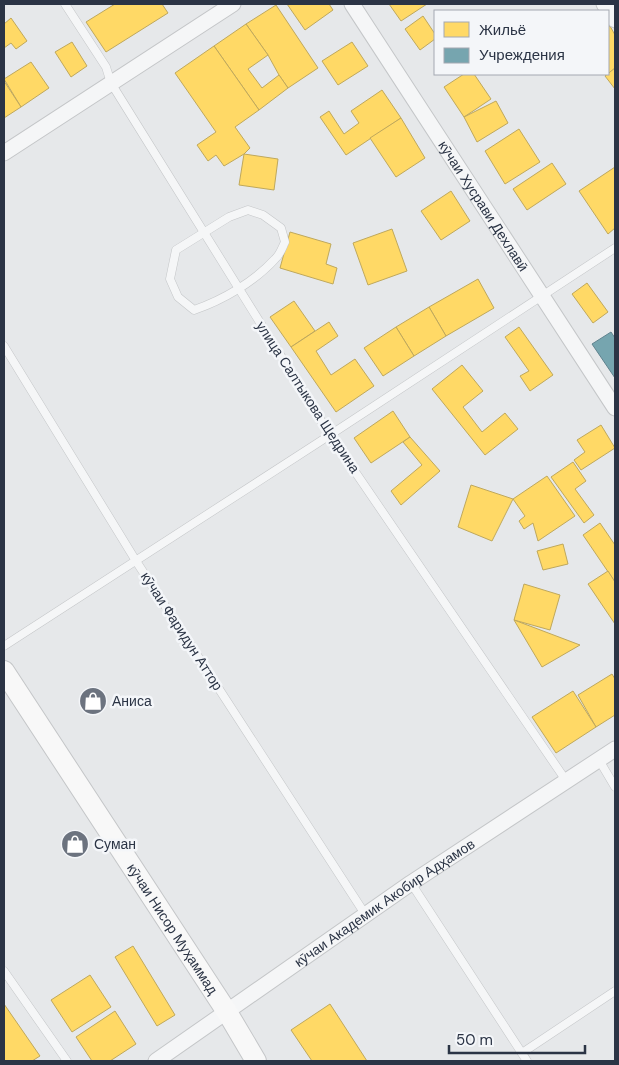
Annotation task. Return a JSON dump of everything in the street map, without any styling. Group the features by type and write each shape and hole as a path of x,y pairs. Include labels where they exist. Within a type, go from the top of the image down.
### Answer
{"street":[{"path":"4,153 233,4"},
{"name":"кӯчаи Хусрави Дехлавӣ","path":"352,4 615,408"},
{"name":"кӯчаи Нисор Муҳаммад","path":"5,674 227,1012 256,1061"},
{"name":"кӯчаи Академик Акобир Адҳамов","path":"156,1061 411,882 615,750"}],"lane":[{"name":"улица Салтыкова Щедрина","path":"65,4 106,67 110,83 330,435 567,782"},
{"path":"248,210 263,215 280,228 285,242 277,258 239,288 215,303 194,310 178,297 170,279 176,250 204,232 229,217 248,210"},
{"path":"4,646 615,248"},
{"name":"кӯчаи Фаридун Аттор","path":"4,346 136,561 365,914"},
{"path":"598,760 615,787"},
{"path":"411,882 528,1061"},
{"path":"4,970 67,1061"},
{"path":"522,1052 615,991"}],"building: Жильё":[{"path":"115,4 162,4 168,13 106,52 86,22"},
{"path":"287,4 329,4 333,10 305,30"},
{"path":"389,4 427,4 401,21"},
{"path":"276,5 318,68 288,88 246,24"},
{"path":"423,16 434,32 434,40 420,50 405,29"},
{"path":"11,18 27,41 16,49 11,43 4,48 4,24"},
{"path":"246,24 268,55 248,69 262,88 279,75 288,88 259,110 214,46"},
{"path":"609,26 615,35 615,68 609,73"},
{"path":"72,42 87,66 71,77 55,52"},
{"path":"352,42 368,66 338,85 322,61"},
{"path":"214,46 259,110 235,127 250,148 244,154 224,166 216,155 208,161 197,145 216,132 175,73"},
{"path":"31,62 49,88 21,107 4,79"},
{"path":"615,68 615,89 605,76 609,75"},
{"path":"462,75 475,75 491,99 464,117 444,87"},
{"path":"4,81 21,107 4,118"},
{"path":"382,90 401,118 346,155 320,117 329,111 344,134 359,123 351,111"},
{"path":"496,101 508,123 477,142 464,117"},
{"path":"401,118 425,158 396,177 370,138"},
{"path":"519,129 540,162 505,184 485,151"},
{"path":"244,154 278,159 274,190 239,185"},
{"path":"552,163 566,184 527,210 513,189"},
{"path":"615,167 615,228 608,234 579,191"},
{"path":"451,191 470,221 441,240 421,211"},
{"path":"392,229 407,271 368,285 353,243"},
{"path":"290,232 331,244 326,264 337,268 333,284 280,268"},
{"path":"478,279 494,308 446,336 429,307"},
{"path":"587,283 608,312 593,323 572,294"},
{"path":"294,301 315,331 291,347 270,317"},
{"path":"429,307 446,336 414,356 396,327"},
{"path":"329,322 338,336 316,351 331,375 355,359 374,386 336,412 291,347"},
{"path":"396,327 414,356 383,376 364,348"},
{"path":"519,327 553,375 530,391 520,376 529,371 505,337"},
{"path":"462,365 483,391 463,407 482,432 505,413 518,429 485,455 432,389"},
{"path":"393,411 410,437 371,463 354,438"},
{"path":"601,425 615,448 581,470 574,460 585,452 577,440"},
{"path":"410,437 440,471 401,505 391,491 422,465 403,442"},
{"path":"573,462 586,481 575,489 594,515 584,523 551,477"},
{"path":"547,476 575,516 538,541 533,523 524,529 519,521 525,516 513,499"},
{"path":"471,485 513,499 492,541 458,527"},
{"path":"600,523 615,545 615,582 583,535"},
{"path":"563,544 568,564 543,570 537,551"},
{"path":"608,571 615,582 615,624 588,584"},
{"path":"524,584 560,595 550,630 514,620"},
{"path":"514,620 580,645 542,667"},
{"path":"612,674 615,679 615,715 596,727 578,695"},
{"path":"573,691 596,727 556,753 532,717"},
{"path":"133,946 175,1015 157,1026 115,957"},
{"path":"90,975 111,1007 72,1032 51,1000"},
{"path":"4,1004 40,1056 32,1061 4,1061"},
{"path":"330,1004 367,1061 312,1061 291,1030"},
{"path":"115,1011 136,1044 110,1061 92,1061 76,1037"}],"building: Учреждения":[{"path":"611,332 615,338 615,378 592,344"}],"place":[{"name":"Аниса","path":"93,701"},
{"name":"Суман","path":"75,844"}]}
